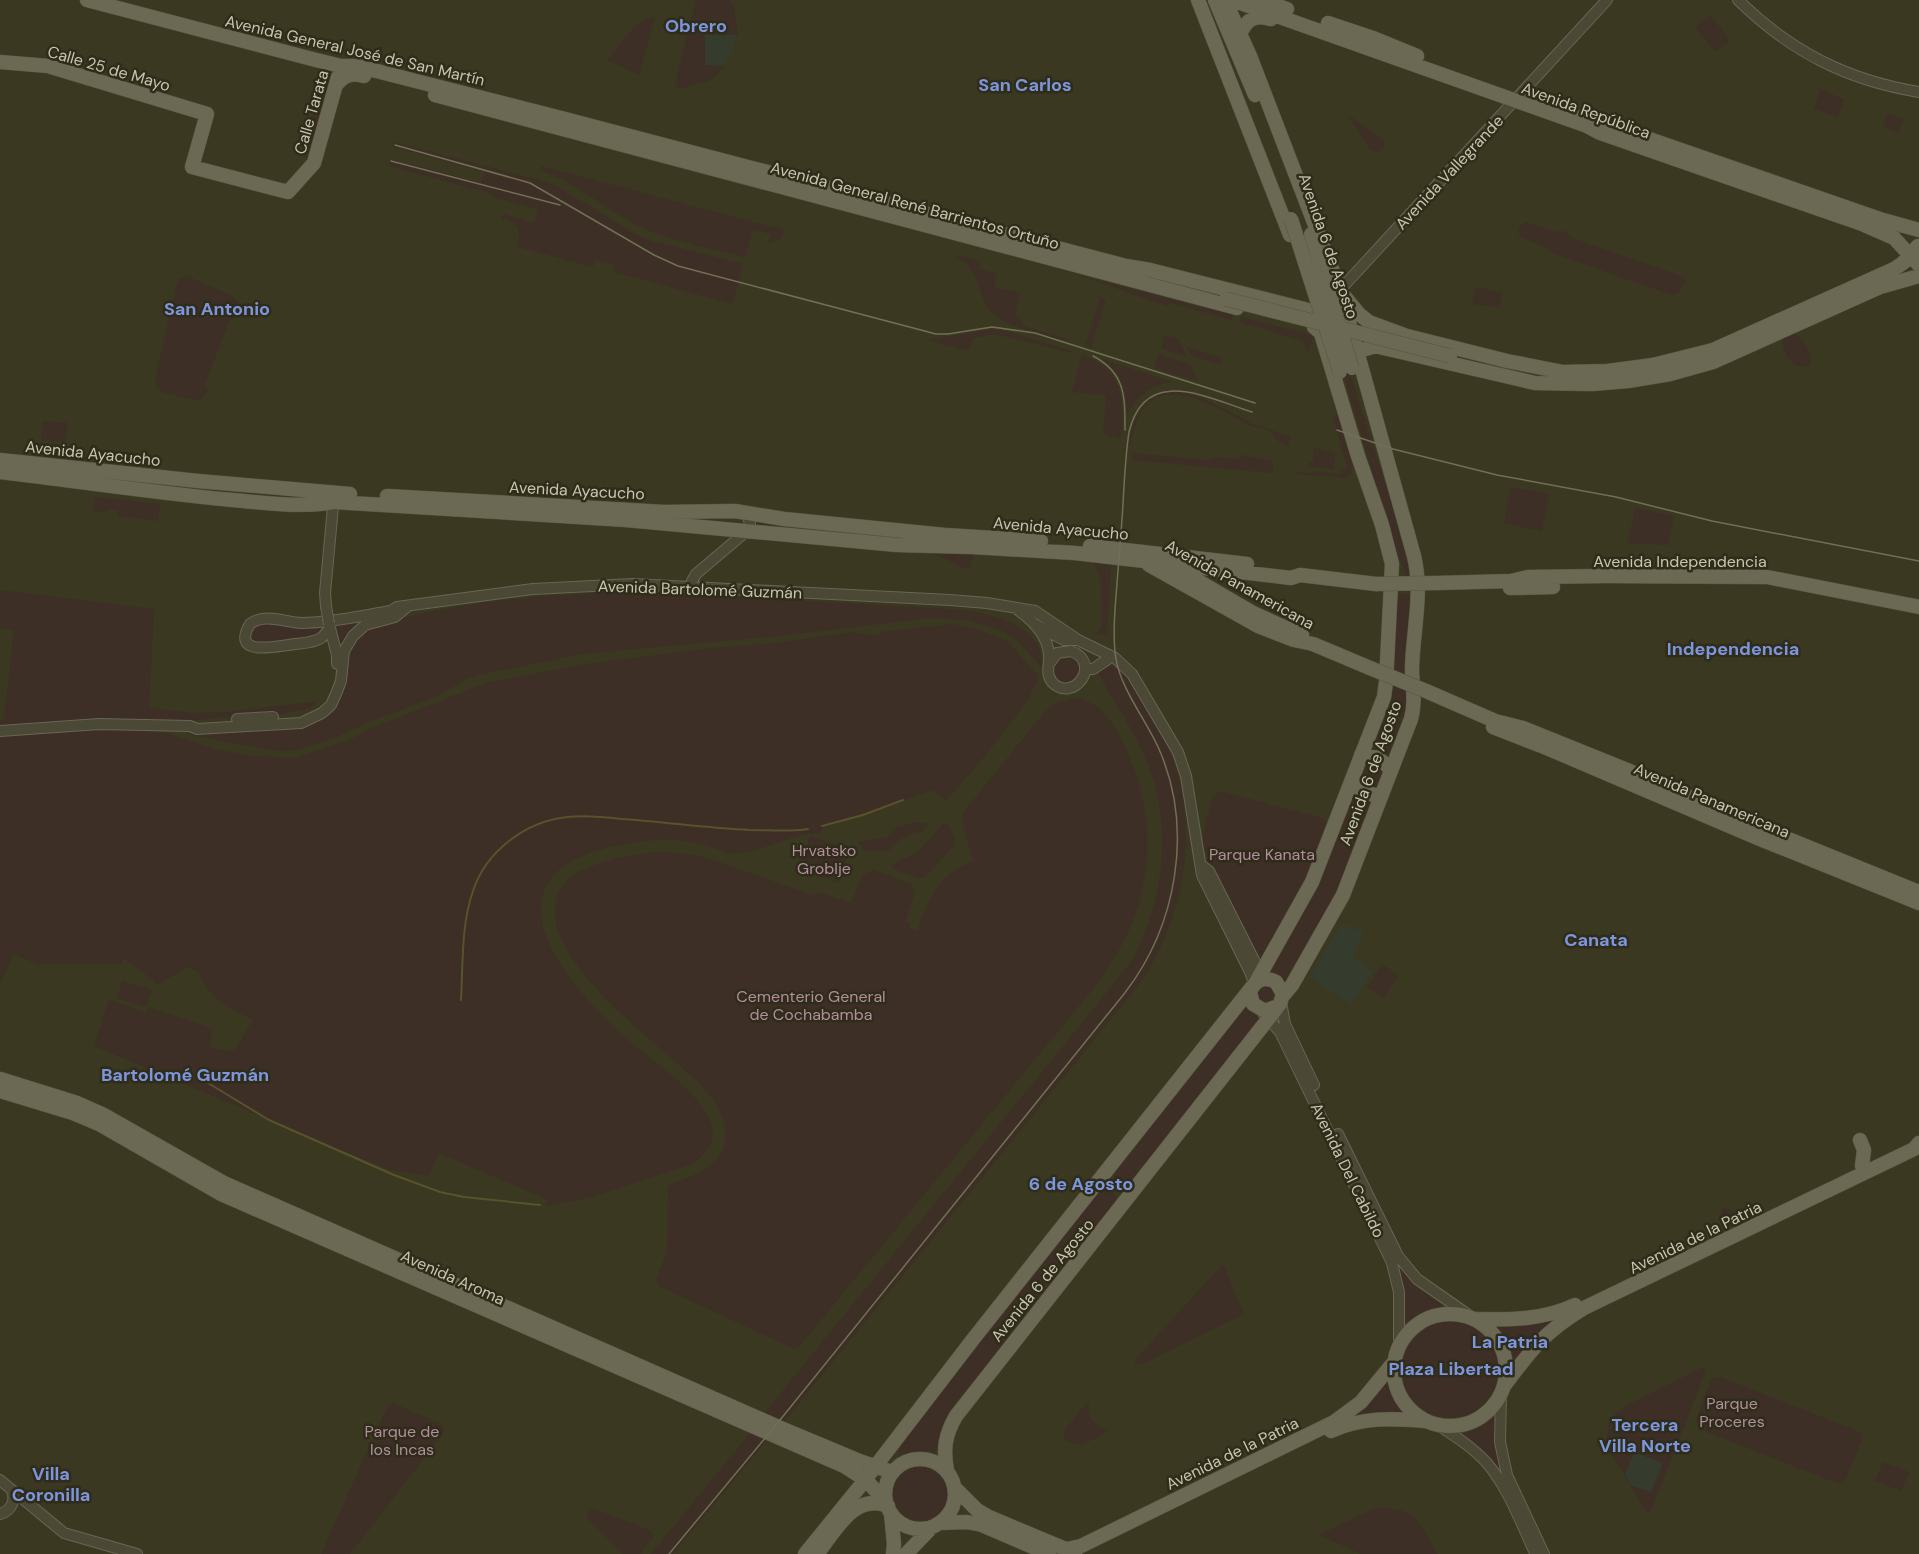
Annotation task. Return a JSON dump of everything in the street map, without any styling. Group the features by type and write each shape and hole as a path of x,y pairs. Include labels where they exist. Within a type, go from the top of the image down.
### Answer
{"main road":[{"name":"Avenida General José de San Martín","path":"87,0 340,66 357,66 377,71 510,110"},
{"name":"Avenida 6 de Agosto","path":"1215,0 1291,219 1386,479 1400,508"},
{"name":"Avenida 6 de Agosto","path":"947,1470 944,1446 956,1416 1292,986 1343,895 1413,713 1412,678 1417,583 1414,556 1340,290 1225,0"},
{"name":"Avenida República","path":"1232,0 1422,63 1517,98 1622,141 1862,224 1894,238 1917,255"},
{"name":"Avenida República","path":"1241,0 1316,27"},
{"path":"1261,0 1373,38 1422,63"},
{"name":"Avenida 6 de Agosto","path":"805,1554 866,1480 911,1419 1259,981 1312,882 1384,697 1392,591 1388,550 1370,486 1346,370 1311,234 1247,88 1200,1"},
{"name":"Avenida 6 de Agosto","path":"1200,1 1281,208 1309,288 1310,310 1314,327 1321,333 1358,456 1370,486"},
{"path":"1240,34 1250,20 1261,16 1368,52 1422,63"},
{"name":"Calle 25 de Mayo","path":"0,62 48,66 207,114 192,166"},
{"name":"Calle Tarata","path":"192,166 288,192 314,163 340,66"},
{"name":"Avenida General José de San Martín","path":"337,84 346,75 355,74 510,110"},
{"name":"Avenida República","path":"1517,98 1919,230"},
{"name":"Avenida General René Barrientos Ortuño","path":"510,110 1124,271 1147,285 1314,327"},
{"path":"1328,357 1341,357 1375,346 1504,377 1535,382 1629,369 1713,350 1883,274 1917,255"},
{"name":"Avenida General René Barrientos Ortuño","path":"1124,271 1150,270 1310,310 1341,325 1358,351"},
{"path":"1124,271 1147,280 1226,297 1450,355 1563,378 1610,383 1670,374 1713,362 1880,287 1919,276"},
{"path":"1340,290 1359,314 1379,327 1563,378"},
{"name":"Avenida Ayacucho","path":"0,460 334,497 626,519 897,545 1148,558"},
{"name":"Avenida Ayacucho","path":"0,472 221,499 321,504 334,497 664,512 716,510 945,535 1053,543 1148,558"},
{"path":"1388,550 1395,557 1404,575 1417,583 1563,586 1579,584"},
{"name":"Avenida Panamericana","path":"1148,558 1170,564 1295,636"},
{"name":"Avenida Panamericana","path":"1148,558 1232,613 1295,636 1449,701 1495,721 1542,746 1760,840 1919,903"},
{"name":"Avenida Independencia","path":"1148,558 1210,558 1295,574 1376,584 1462,583 1528,578 1767,577 1919,607"},
{"name":"Avenida Independencia","path":"1170,564 1234,571 1295,574"},
{"path":"1392,576 1301,568 1295,574 1299,582 1376,591 1392,591 1417,583 1519,574 1528,578"},
{"path":"1224,596 1222,583 1225,576 1234,571"},
{"name":"Avenida Independencia","path":"1511,581 1517,583 1763,586 1919,616"},
{"path":"1295,636 1308,634 1387,667"},
{"path":"1295,636 1304,647 1386,682"},
{"path":"1412,678 1509,719 1523,728"},
{"path":"1414,693 1542,746"},
{"name":"Avenida Panamericana","path":"1495,721 1523,728 1637,774 1749,824 1919,892"},
{"path":"1361,755 1378,758 1392,769"},
{"path":"1353,778 1361,790 1381,797"},
{"path":"1259,981 1280,986 1280,1002 1265,1011 1256,1007 1250,997 1259,981"},
{"name":"Avenida Aroma","path":"0,1079 77,1103 104,1115 224,1183 783,1429 874,1467 893,1471"},
{"name":"Avenida Aroma","path":"0,1091 73,1113 99,1124 221,1194 844,1466 866,1480 888,1507"},
{"path":"1860,1140 1864,1150 1862,1166"},
{"name":"Avenida de la Patria","path":"1472,1318 1526,1320 1559,1312 1904,1145 1919,1142"},
{"name":"Avenida de la Patria","path":"1502,1391 1529,1352 1541,1339 1575,1313 1914,1149 1919,1142"},
{"path":"1446,1313 1472,1318 1491,1331 1503,1351 1506,1363 1502,1391 1490,1410 1474,1421 1456,1426 1432,1423 1411,1410 1400,1396 1395,1379 1394,1362 1399,1347 1413,1327 1428,1318 1446,1313"},
{"name":"Avenida de la Patria","path":"1074,1553 1081,1546 1334,1422 1360,1402 1394,1362"},
{"name":"Avenida 6 de Agosto","path":"893,1471 896,1453 911,1419"},
{"name":"Avenida de la Patria","path":"1074,1553 1094,1551 1341,1426 1375,1419 1432,1423"},
{"path":"893,1554 894,1544 886,1487 893,1471 906,1462 922,1458 933,1461 947,1470 955,1488 977,1510 1074,1553"},
{"path":"906,1554 952,1508 955,1488"},
{"path":"817,1554 848,1516 860,1505 872,1502 888,1507 900,1522 912,1528 973,1523 1049,1554"}],"street":[{"name":"Avenida Vallegrande","path":"1340,290 1607,0"},
{"path":"1738,0 1774,34 1811,57 1874,81 1919,92"},
{"path":"190,726 196,722 254,717 292,717 306,714 325,702 335,680 337,655 326,606 326,579 334,497"},
{"path":"692,587 696,574 745,532 750,523 747,514"},
{"name":"Avenida Bartolomé Guzmán","path":"330,626 318,640 262,649 252,647 246,638 250,624 263,618 300,623 318,622 391,611 397,607 410,605 577,586 632,584 692,587 950,600 1014,608"},
{"path":"0,730 99,724 190,726 197,729 301,723 322,713 333,700 341,681 344,651 353,636 365,625 395,617 410,605"},
{"path":"1014,608 1036,625 1064,640 1081,642"},
{"path":"1014,608 1035,611 1081,642 1122,663 1137,679 1178,752 1186,776 1202,875 1251,974 1259,981"},
{"path":"1036,625 1049,651 1048,674 1053,682 1066,688 1078,684 1084,677 1081,642"},
{"path":"1049,664 1057,653 1066,651 1081,642"},
{"path":"1066,651 1075,653 1084,664 1093,669 1111,657"},
{"name":"Avenida Del Cabildo","path":"1280,1002 1285,1024 1398,1256 1417,1279 1472,1318"},
{"name":"Avenida Del Cabildo","path":"1256,1007 1280,1032 1392,1263 1399,1292 1399,1347"},
{"path":"1502,1391 1500,1442 1505,1466 1513,1489 1544,1554"},
{"path":"1432,1423 1464,1442 1488,1464 1507,1494 1536,1554"},
{"path":"0,1480 64,1533 137,1554"},
{"path":"0,1515 9,1510 12,1505 14,1494 11,1489"}],"shaded area":[{"path":"705,34 736,35 732,52 723,66 705,65"},
{"path":"1343,924 1364,933 1352,957 1373,971 1351,1004 1310,978 1339,927"},
{"path":"1634,1452 1663,1463 1651,1493 1632,1486 1625,1474"}],"green space":[{"path":"696,0 730,0 734,6 738,35 705,34 705,65 724,67 711,80 678,89 675,83"},
{"path":"1710,15 1730,40 1716,52 1695,27"},
{"path":"655,17 639,75 607,60 634,28 647,19"},
{"path":"326,78 330,82 311,159 303,156 303,153 321,83"},
{"path":"1820,90 1844,99 1838,117 1814,109"},
{"path":"1888,113 1904,119 1899,133 1883,127"},
{"path":"1348,115 1383,139 1385,144 1382,150 1376,152 1370,150"},
{"path":"395,142 546,182 637,235 652,241 743,264 733,304 614,272 615,265 595,260 593,267 518,247 519,232 515,224 501,219 503,214 534,223 538,209 493,197 493,194 389,166 390,159 481,183 485,172 393,147"},
{"path":"541,166 784,230 782,238 768,244 771,234 753,230 745,257 674,239 622,217 564,180 540,171"},
{"path":"1526,222 1556,232 1564,231 1572,238 1684,277 1686,282 1677,294 1672,295 1552,253 1549,249 1520,237 1518,228"},
{"path":"956,255 981,261 979,269 997,274 994,287 1020,293 1015,315 1023,326 1067,339 1067,341 1017,327 999,318 987,306 971,269"},
{"path":"1077,275 1233,315 1232,320 1169,303 1168,306"},
{"path":"187,276 234,297 239,305 234,319 229,321 204,387 209,389 203,398 194,400 161,392 155,380 177,283 180,278"},
{"path":"1475,287 1502,292 1500,308 1472,304"},
{"path":"1100,298 1106,300 1091,348 1085,346"},
{"path":"1241,317 1313,336 1309,351 1306,350 1303,341 1239,322"},
{"path":"993,329 1007,331 1072,351 1072,353 994,334 973,338 968,351 927,340"},
{"path":"1793,334 1801,338 1806,346 1810,356 1810,365 1804,367 1794,364 1784,350 1783,339"},
{"path":"1164,335 1179,339 1187,357 1161,348"},
{"path":"1187,347 1222,358 1220,365 1192,356"},
{"path":"1082,355 1096,361 1114,377 1121,399 1121,439 1103,434 1106,395 1072,392"},
{"path":"1158,355 1190,364 1198,381 1154,368"},
{"path":"1102,359 1172,382 1145,392 1127,415 1122,384 1114,370"},
{"path":"1349,370 1409,559 1412,583 1391,537 1343,372"},
{"path":"1173,391 1198,396 1249,423 1290,436 1288,446 1281,443 1267,430 1251,426 1195,398 1178,394 1162,396 1148,403 1138,419 1131,445 1129,445 1133,425 1141,409 1147,403 1154,398"},
{"path":"1338,415 1353,468 1350,475 1345,478 1298,474 1296,472 1309,473 1312,471 1341,474 1341,470 1347,467 1333,417"},
{"path":"43,421 68,423 65,443 41,440"},
{"path":"1313,447 1335,454 1334,469 1308,467 1308,463 1313,462"},
{"path":"1132,453 1206,460 1215,457 1240,459 1241,455 1273,461 1273,473 1132,460"},
{"path":"1511,487 1549,494 1542,531 1504,523"},
{"path":"95,497 160,504 158,521 118,516 118,511 107,509 106,513 93,511"},
{"path":"1635,508 1674,516 1668,545 1628,543"},
{"path":"754,517 941,538 882,540 754,525"},
{"path":"974,551 969,570 930,552"},
{"path":"1093,562 1111,565 1107,635 1094,633 1099,631 1102,622 1101,580"},
{"path":"0,590 154,609 149,708 195,713 226,712 319,701 310,708 277,715 261,714 187,721 99,719 0,726 0,720 4,719 14,630 0,628"},
{"path":"631,591 965,610 1017,625 1035,642 1041,653 1042,667 1015,639 1003,631 968,620 930,618 779,636 581,654 488,673 469,678 436,697 371,721 334,738 297,750 281,751 189,734 324,716 340,669 351,647 365,631 379,625 459,606 488,602"},
{"path":"1396,594 1411,594 1407,712 1389,761 1368,753"},
{"path":"390,616 364,622 340,652 335,623"},
{"path":"262,623 322,624 323,628 318,636 262,646 251,640 251,637 253,629"},
{"path":"952,624 979,630 1008,642 1038,676 1033,689 1012,722 946,801 932,790 862,816 823,827 820,834 801,836 743,853 733,853 674,840 616,846 599,850 568,863 547,884 541,904 543,925 551,947 563,969 612,1026 690,1092 706,1113 712,1129 711,1143 703,1155 690,1165 588,1198 547,1206 546,1199 439,1153 429,1176 389,1170 94,1046 109,999 146,1013 148,1007 205,1026 212,1031 210,1045 213,1049 234,1051 253,1020 214,996 198,971 188,967 157,985 124,959 121,964 38,964 13,954 0,984 0,737 123,729 166,733 215,749 252,756 294,758 351,739 372,728 486,683 585,664 720,647 767,644 851,632 880,636 880,632"},
{"path":"1067,655 1078,660 1082,674 1067,685 1054,674 1053,665"},
{"path":"1109,664 1122,671 1127,677 1166,743 1182,794 1186,823 1182,881 1165,937 1153,963 1137,987 783,1423 765,1414 766,1411 1119,978 1134,956 1146,930 1159,883 1162,858 1160,809 1155,785 1142,750 1099,674 1099,670"},
{"name":"Cementerio General de Cochabamba","path":"1074,698 1090,702 1112,723 1131,761 1140,786 1145,812 1146,864 1142,890 1135,915 1109,966 1092,990 798,1348 794,1349 659,1286 656,1280 667,1252 668,1188 671,1184 701,1171 717,1158 723,1150 725,1140 724,1122 717,1106 701,1085 617,1010 580,969 566,948 557,927 555,907 562,886 578,872 602,863 633,855 666,852 702,857 815,896 817,892 851,903 863,875 873,870 911,884 915,892 905,922 910,923 909,928 917,931 936,888 950,873 973,861 962,818 964,811 1044,713 1053,704"},
{"path":"1369,760 1383,769 1376,789 1370,790 1360,781 1365,764"},
{"path":"1355,788 1374,799 1338,892 1286,985 1280,976 1269,971 1310,899"},
{"name":"Parque Kanata","path":"1220,791 1322,818 1328,824 1302,891 1264,957 1258,958 1209,864 1204,846 1203,834 1213,796"},
{"path":"916,822 929,824 922,832 904,837 889,851 864,851 858,842 887,837 895,828"},
{"path":"943,824 948,824 955,839 954,846 925,877 919,878 893,869 891,866 893,864 916,853"},
{"name":"Hrvatsko Groblje","path":"810,836 850,849 839,883 799,870"},
{"path":"1382,964 1398,975 1384,998 1367,987"},
{"path":"122,981 152,990 146,1007 117,998"},
{"path":"1270,985 1276,994 1274,1000 1266,1005 1258,1001 1256,992 1260,986"},
{"path":"1245,1004 1252,1012 1262,1017 1130,1185 1118,1184 1114,1177 1117,1168"},
{"path":"1104,1190 1113,1194 1116,1204 948,1418 935,1453 917,1451 899,1456 899,1450 915,1425 1097,1194"},
{"path":"1723,1207 1747,1218 1724,1230 1720,1218"},
{"path":"1392,1253 1418,1285 1445,1306 1420,1314 1403,1328"},
{"path":"1223,1264 1244,1314 1142,1364 1135,1364 1135,1360"},
{"path":"1564,1315 1514,1366 1507,1343 1494,1324"},
{"path":"1450,1320 1469,1323 1485,1334 1496,1350 1499,1369 1496,1388 1485,1404 1469,1415 1450,1418 1431,1415 1415,1404 1404,1388 1401,1369 1404,1350 1415,1334 1431,1323"},
{"name":"Parque Proceres","path":"1703,1367 1706,1370 1651,1511 1647,1513 1606,1444 1609,1423 1614,1415 1629,1404","holes":["1634,1452 1663,1463 1651,1492 1632,1486 1625,1474"]},
{"path":"1387,1375 1394,1398 1408,1416 1353,1419 1352,1415"},
{"name":"Parque Proceres","path":"1721,1377 1862,1433 1863,1437 1844,1483 1839,1484 1699,1429 1696,1419 1711,1380"},
{"path":"1087,1402 1091,1418 1108,1431 1080,1444 1069,1443 1064,1439 1064,1431"},
{"name":"Parque de los Incas","path":"392,1403 442,1424 445,1431 350,1554 321,1554 387,1407"},
{"path":"1497,1412 1506,1483 1457,1433 1480,1426"},
{"path":"751,1432 768,1439 673,1554 651,1554"},
{"path":"1883,1462 1909,1472 1901,1491 1875,1481"},
{"path":"915,1465 927,1465 937,1469 945,1477 949,1493 945,1509 937,1517 927,1521 915,1521 905,1517 897,1509 893,1499 893,1487 897,1477 905,1469"},
{"path":"592,1508 652,1531 653,1537 640,1554 623,1554 587,1518 587,1511"},
{"path":"1382,1508 1403,1511 1411,1515 1422,1528 1437,1554 1361,1554 1319,1535 1371,1510"}],"waterway":[{"path":"822,826 863,815 903,800"},
{"path":"461,1000 466,917 479,876 487,863 510,840 537,825 552,820 582,816 749,830 808,829"},
{"path":"203,1080 269,1120 394,1175 440,1192 464,1197 540,1205"}],"tram line":[{"path":"395,145 530,183 654,255 678,266 936,334 992,327 1035,333 1255,403"},
{"path":"391,161 560,205"},
{"path":"1093,356 1112,370 1118,378 1124,397 1125,430"},
{"path":"669,1554 1124,994 1142,967 1157,938 1168,908 1175,876 1176,811 1170,780 1159,749 1128,693 1115,653 1115,609 1129,432 1137,411 1149,398 1163,392 1180,391 1198,394 1252,412"},
{"path":"1337,430 1393,449 1497,475 1616,497 1712,521 1919,561"}],"district":[{"name":"Obrero","path":"696,26"},
{"name":"San Carlos","path":"1025,85"},
{"name":"San Antonio","path":"217,309"},
{"name":"Independencia","path":"1733,649"},
{"name":"Canata","path":"1596,940"},
{"name":"Bartolomé Guzmán","path":"185,1075"},
{"name":"6 de Agosto","path":"1081,1184"},
{"name":"La Patria","path":"1510,1342"},
{"name":"Plaza Libertad","path":"1451,1369"},
{"name":"Tercera Villa Norte","path":"1645,1435"},
{"name":"Villa Coronilla","path":"51,1484"}]}
